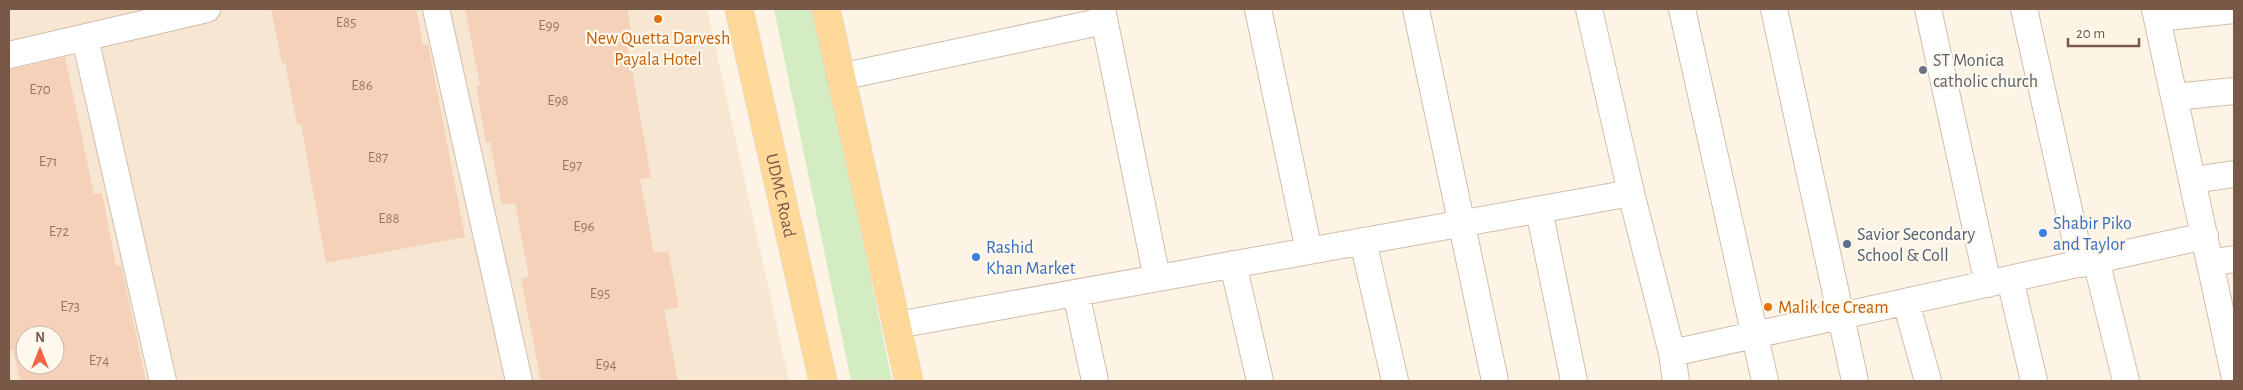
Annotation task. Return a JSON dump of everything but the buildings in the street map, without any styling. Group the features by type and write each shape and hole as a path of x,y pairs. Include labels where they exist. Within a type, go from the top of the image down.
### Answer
{"main road":[{"name":"UDMC Road","path":"739,9 823,381"},
{"path":"826,9 909,381"}],"street":[{"path":"9,55 206,9"},
{"path":"436,9 519,381"},
{"path":"1258,9 1309,251"},
{"path":"1416,9 1495,381"},
{"path":"1590,9 1631,193 1672,354 1676,381"},
{"path":"1682,9 1765,381"},
{"path":"1774,9 1855,381"},
{"path":"1928,9 1999,282 2034,381"},
{"path":"2024,9 2088,262 2126,381"},
{"path":"2234,10 2156,14 2205,236 2223,261 2234,374"},
{"path":"840,77 1103,15 1157,278"},
{"path":"86,38 163,381"},
{"path":"2174,97 2234,90"},
{"path":"2193,180 2234,174"},
{"path":"896,325 1631,193"},
{"path":"1539,210 1574,381"},
{"path":"1672,354 2205,236"},
{"path":"1363,241 1395,381"},
{"path":"1233,264 1260,381"},
{"path":"1076,293 1095,381"},
{"path":"1906,302 1928,381"}],"shaded area":[{"path":"9,9 707,9 789,381 9,381"}],"green space":[{"path":"774,9 815,9 892,381 851,381"}],"place":[{"name":"New Quetta Darvesh Payala Hotel","path":"658,19"},
{"name":"ST Monica catholic church","path":"1923,70"},
{"name":"Shabir Piko and Taylor","path":"2043,233"},
{"name":"Savior Secondary School & Coll","path":"1847,244"},
{"name":"Rashid Khan Market","path":"976,257"},
{"name":"Malik Ice Cream","path":"1768,307"}]}
